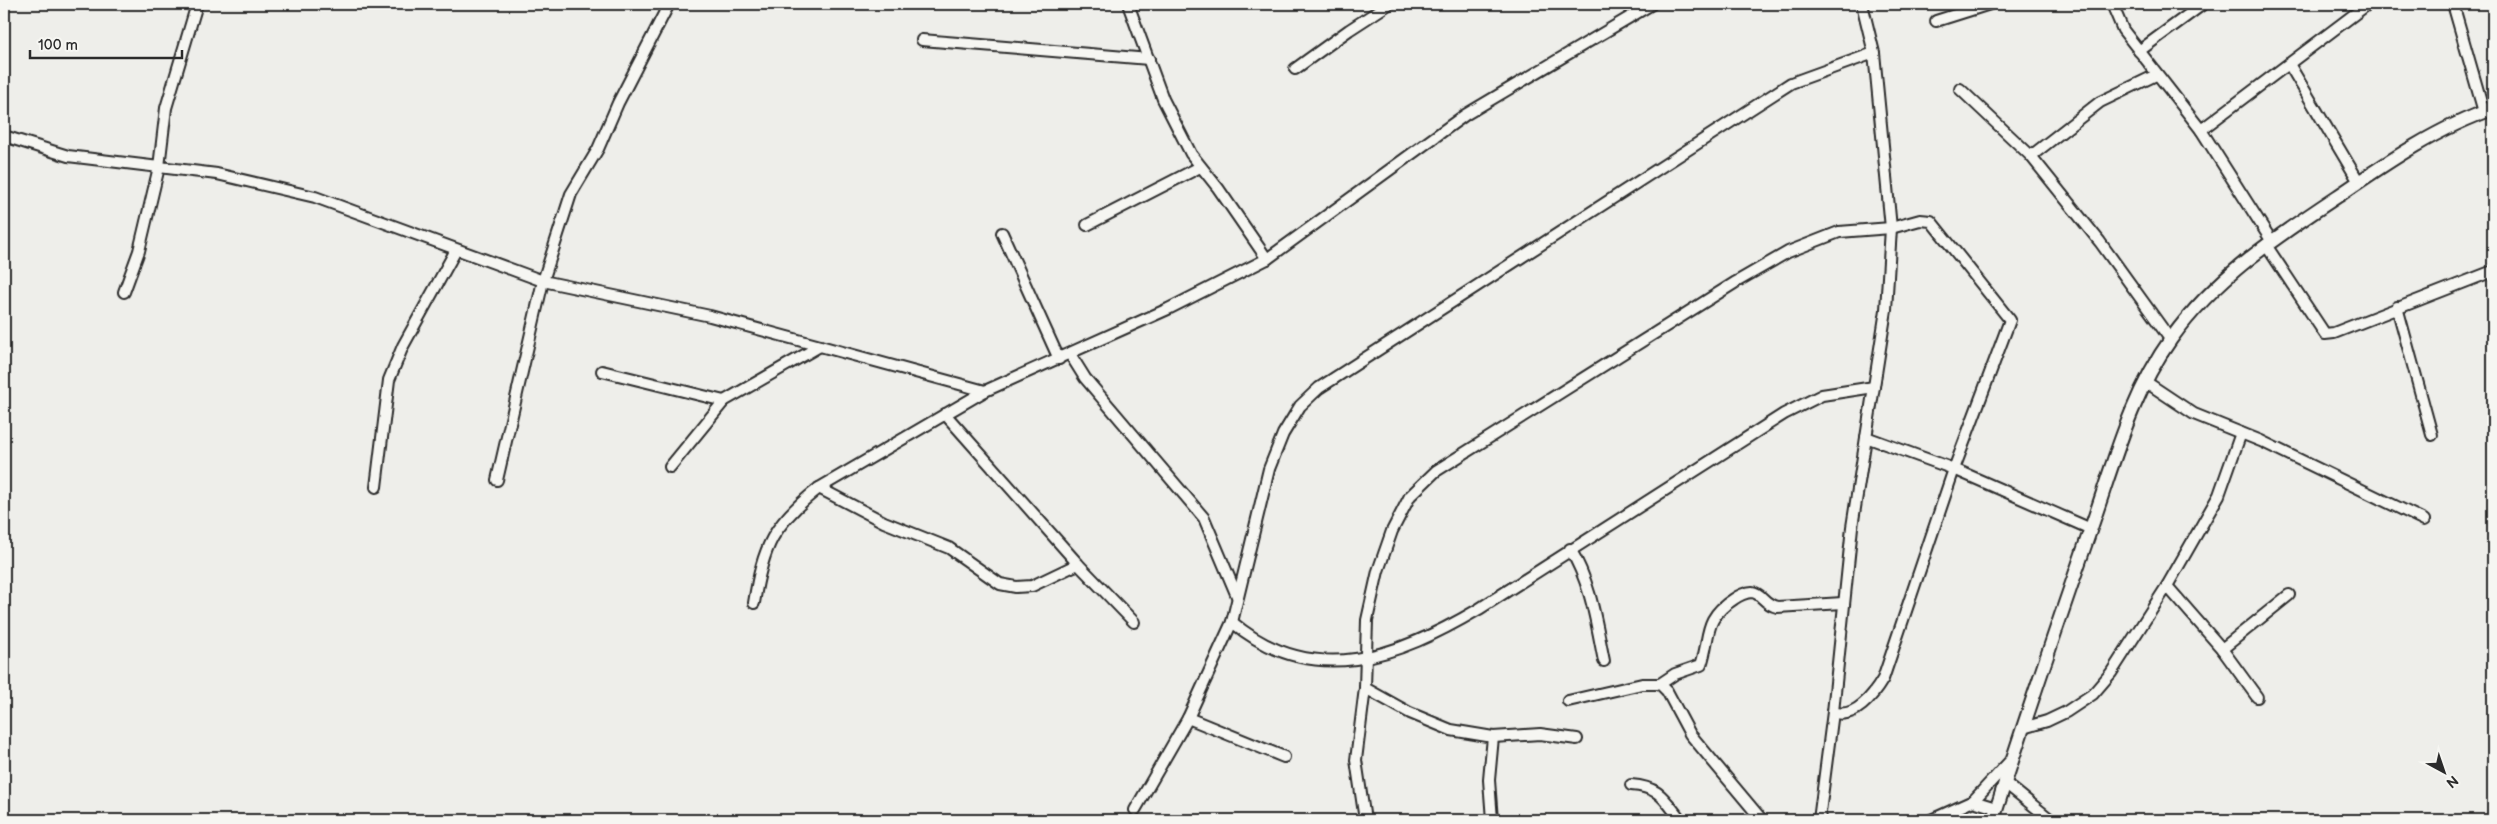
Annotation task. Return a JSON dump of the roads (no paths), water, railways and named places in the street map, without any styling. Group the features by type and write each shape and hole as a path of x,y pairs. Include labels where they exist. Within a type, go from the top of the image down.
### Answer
{"street":[{"path":"124,292 139,251 159,167 166,108 197,4"},
{"path":"497,480 544,281 571,194 598,149 618,103 669,4"},
{"path":"1128,4 1163,99 1200,168 1218,188 1268,259"},
{"path":"1295,69 1389,4"},
{"path":"754,603 760,566 772,535 802,501 819,488 984,391 1168,309 1268,259 1465,115 1652,4"},
{"path":"1819,820 1833,712 1852,527 1886,310 1891,228 1874,53 1862,4"},
{"path":"1936,21 1990,4"},
{"path":"2112,4 2123,30 2156,75 2201,130 2325,334 2334,333 2493,271"},
{"path":"2139,51 2203,4"},
{"path":"2201,130 2369,4"},
{"path":"1973,801 1994,814 2129,421 2146,382 2170,340 2225,278 2269,242 2427,139 2466,118 2489,110 2453,4"},
{"path":"922,40 1149,59"},
{"path":"1135,810 1188,718 1232,622 1269,469 1283,434 1300,406 1319,388 1791,84 1874,53"},
{"path":"2289,64 2359,182"},
{"path":"2031,156 2100,102 2156,75"},
{"path":"1960,89 2031,156 2100,242 2170,340"},
{"path":"4,136 68,156 218,174 315,197 544,281 710,316 984,391"},
{"path":"1086,225 1200,168"},
{"path":"1365,820 1356,760 1365,688 1367,620 1378,570 1392,531 1410,496 1436,470 1736,282 1788,252 1839,232 1891,228 1920,220 1931,221 2010,320 1954,469 1883,679 1875,692 1861,706 1847,714 1840,715 1833,712"},
{"path":"1002,233 1059,359"},
{"path":"376,487 389,380 403,346 456,250"},
{"path":"2397,307 2432,435"},
{"path":"670,467 724,402 820,346"},
{"path":"1070,354 1085,378 1204,518 1237,596"},
{"path":"602,371 724,402"},
{"path":"2146,382 2194,414 2241,433 2424,520"},
{"path":"1232,622 1248,636 1268,647 1298,656 1340,661 1365,659 1402,649 1444,630 1784,414 1822,395 1874,386"},
{"path":"945,414 1078,564 1134,622"},
{"path":"2023,728 2047,721 2066,712 2093,694 2111,673 2167,586 2219,495 2241,433"},
{"path":"1866,437 1954,469 2091,529"},
{"path":"819,488 884,522 949,548 1000,584 1016,587 1032,586 1078,564"},
{"path":"1570,549 1584,574 1604,661"},
{"path":"2167,586 2222,649 2258,697"},
{"path":"1568,701 1642,684 1660,684 1675,674 1701,666 1710,625 1721,608 1736,598 1750,592 1758,594 1767,605 1777,607 1843,603"},
{"path":"2222,649 2289,595"},
{"path":"1660,684 1667,691 1690,734 1762,820"},
{"path":"1365,688 1410,712 1452,730 1493,737 1540,734 1577,739"},
{"path":"1188,718 1284,757"},
{"path":"1492,820 1490,780 1493,737"},
{"path":"1932,820 1973,801 2012,759"},
{"path":"2004,782 2051,820"},
{"path":"1631,785 1648,786 1658,792 1681,820"}]}
